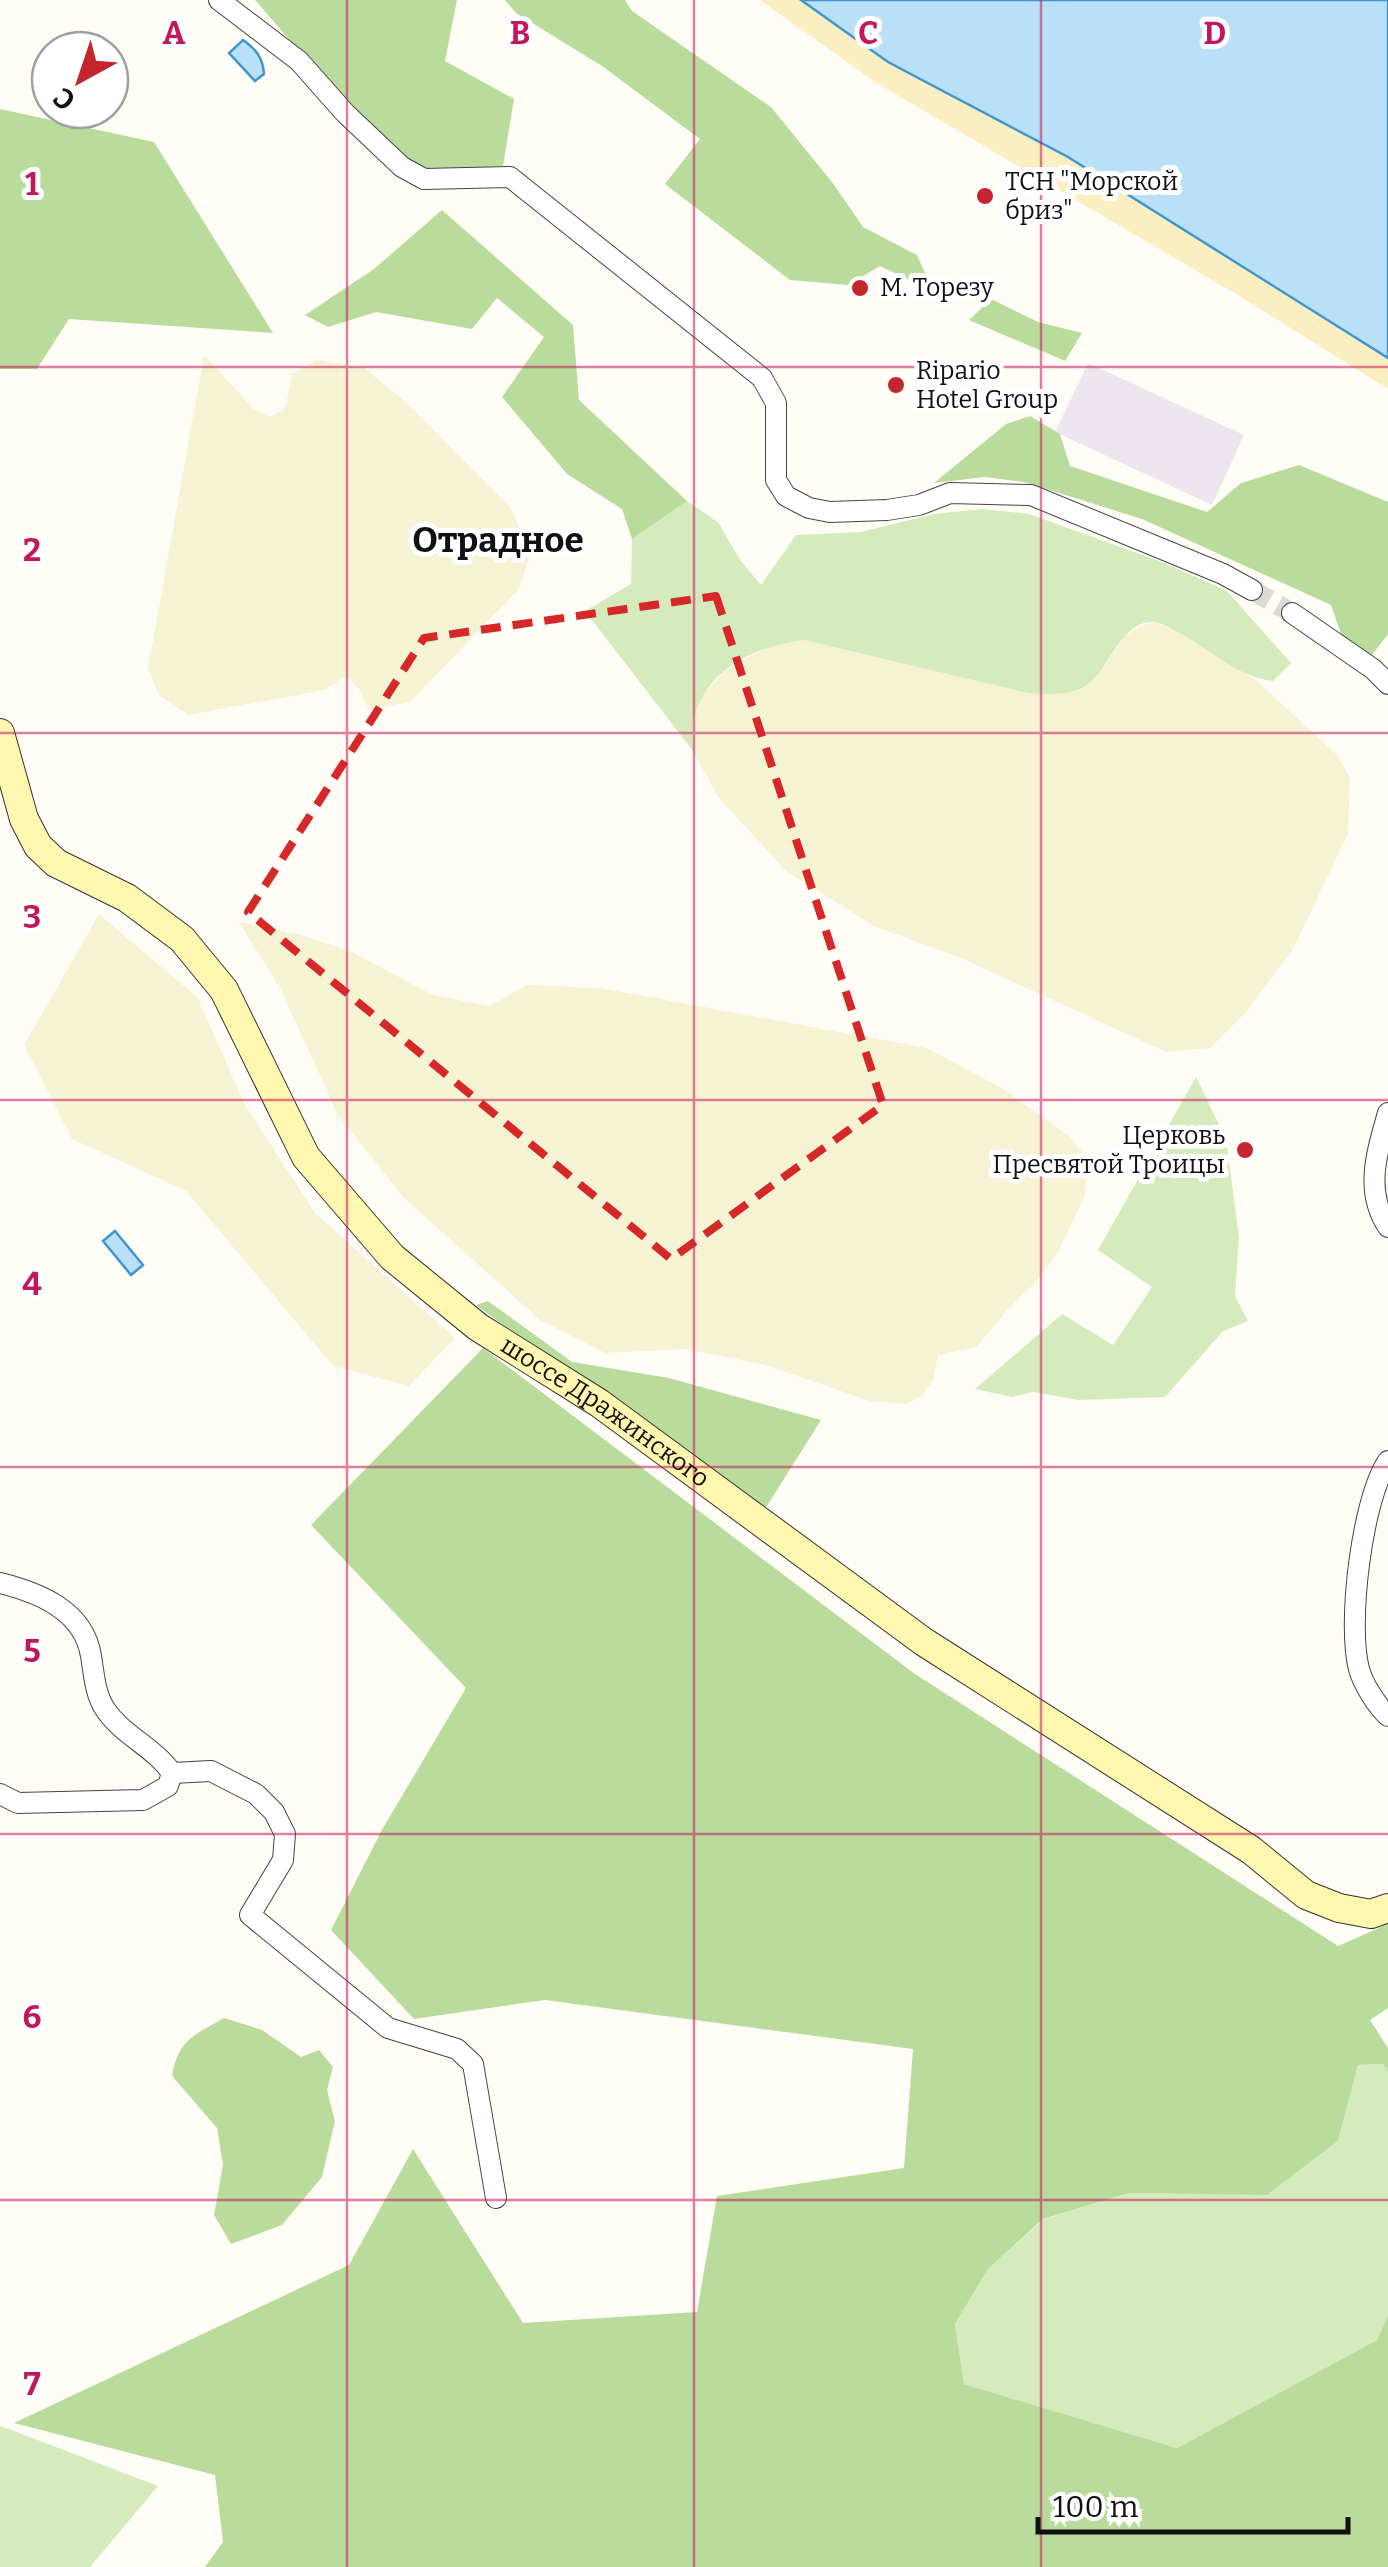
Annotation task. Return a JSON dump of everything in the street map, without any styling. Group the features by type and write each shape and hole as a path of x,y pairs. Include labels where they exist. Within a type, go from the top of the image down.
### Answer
{"main road":[{"name":"шоссе Дражинского","path":"0,734 24,819 38,846 56,863 127,898 182,939 224,990 306,1157 392,1257 478,1327 599,1403 924,1642 1251,1850 1306,1895 1338,1908 1371,1914 1388,1908"}],"street":[{"path":"219,0 299,61 345,113 402,167 424,179 510,176 762,378 776,402 776,480 786,496 809,508 830,512 919,505 950,493 1031,495 1223,574 1252,590"},
{"path":"1292,613 1372,668 1388,684"},
{"path":"1388,1114 1375,1158 1374,1184 1380,1215 1388,1227"},
{"path":"1388,1461 1378,1476 1366,1527 1355,1605 1359,1670 1388,1716"},
{"path":"0,1583 49,1601 79,1622 89,1645 102,1706 118,1724 161,1757 172,1773"},
{"path":"172,1773 212,1772 256,1794 274,1812 285,1834 283,1860 250,1915 388,2028 457,2049 472,2064 496,2198"},
{"path":"0,1794 18,1803 143,1800 168,1786 172,1773"}],"highlighted area":[{"path":"716,596 883,1105 671,1259 248,912 424,638"}],"shaded area":[{"path":"204,355 254,409 270,417 285,409 292,374 317,360 364,368 408,404 509,506 531,552 519,589 410,702 369,710 359,689 346,676 325,690 188,715 159,695 148,669"},
{"path":"1088,363 1244,435 1212,505 1055,432"},
{"path":"1156,622 1255,679 1336,754 1350,777 1348,834 1293,949 1247,1011 1210,1048 1166,1052 963,959 874,926 786,871 718,797 693,751 694,715 702,696 724,671 773,644 804,640 1028,693 1104,667 1124,637 1140,626"},
{"path":"99,914 198,998 244,1103 315,1213 455,1338 409,1386 333,1366 186,1191 72,1139 24,1045"},
{"path":"239,922 298,934 352,952 433,995 489,1006 527,985 601,988 927,1048 1002,1088 1069,1136 1088,1159 1085,1195 1058,1252 1034,1284 977,1347 938,1355 934,1378 923,1395 907,1404 870,1401 762,1364 685,1349 605,1353 540,1320 404,1198 338,1115 281,990"}],"green space":[{"path":"255,0 457,0 445,61 514,99 503,166 433,169 409,159 337,93"},
{"path":"505,0 625,0 632,11 771,107 863,227 917,255 934,292 880,266 848,285 790,280 665,184 700,139 602,66 516,13"},
{"path":"0,109 30,115 30,130 98,130 154,142 273,333 69,319 37,369 0,369"},
{"path":"442,210 573,325 579,400 687,501 632,539 622,509 567,474 502,397 544,337 497,298 472,329 376,312 328,327 305,315 374,269"},
{"path":"991,299 1038,322 1082,333 1065,361 969,320"},
{"path":"1030,416 1060,434 1070,466 1207,512 1241,483 1299,465 1388,502 1388,634 1368,660 1344,642 1331,605 1142,519 1024,482 985,477 934,483 1006,424"},
{"path":"687,501 718,522 740,560 761,585 796,535 861,532 934,514 983,509 1029,514 1162,562 1227,591 1291,663 1273,681 1260,678 1235,668 1163,625 1143,623 1123,638 1100,672 1082,688 1042,694 804,640 755,653 714,681 694,715 693,751 585,611 631,584 632,539"},
{"path":"1196,1077 1226,1139 1239,1237 1235,1296 1248,1321 1223,1331 1165,1397 1078,1400 1033,1392 1012,1397 975,1389 1062,1314 1113,1345 1152,1287 1098,1250"},
{"path":"488,1301 572,1362 669,1378 821,1420 765,1509 623,1414 476,1305"},
{"path":"483,1348 915,1674 1338,1946 1388,1924 1388,2008 1370,2020 1388,2048 1388,2072 1383,2064 1358,2065 1338,2141 1267,2195 1129,2193 1043,2219 988,2269 955,2324 964,2384 1177,2448 1377,2340 1388,2315 1388,2567 205,2567 223,2542 215,2475 14,2423 349,2265 413,2149 523,2323 697,2312 717,2196 904,2168 913,2049 545,2000 414,2019 331,1930 383,1828 466,1688 311,1525"},
{"path":"224,2018 262,2030 301,2057 319,2050 333,2067 327,2090 335,2121 322,2177 282,2225 231,2244 214,2215 223,2165 217,2128 172,2076 183,2046"},
{"path":"1383,2064 1388,2072 1388,2315 1377,2340 1177,2448 964,2384 955,2324 988,2269 1044,2219 1129,2193 1267,2195 1338,2141 1358,2065"},
{"path":"0,2426 158,2486 90,2567 0,2567"}],"sand":[{"path":"760,0 801,0 888,62 1068,157 1249,272 1265,278 1388,358 1388,389 1236,294 875,82"}],"water":[{"path":"801,0 1388,0 1388,358 1068,157 888,62"},
{"path":"243,40 262,63 264,74 255,81 229,53"},
{"path":"115,1231 143,1265 131,1275 103,1241"}],"tunnel":[{"path":"1252,590 1292,613"}],"place":[{"name":"ТСН \"Морской бриз\"","path":"985,196"},
{"name":"М. Торезу","path":"860,288"},
{"name":"Ripario Hotel Group","path":"896,385"},
{"name":"Церковь Пресвятой Троицы","path":"1245,1150"}],"district":[{"name":"Отрадное","path":"498,540"}]}
